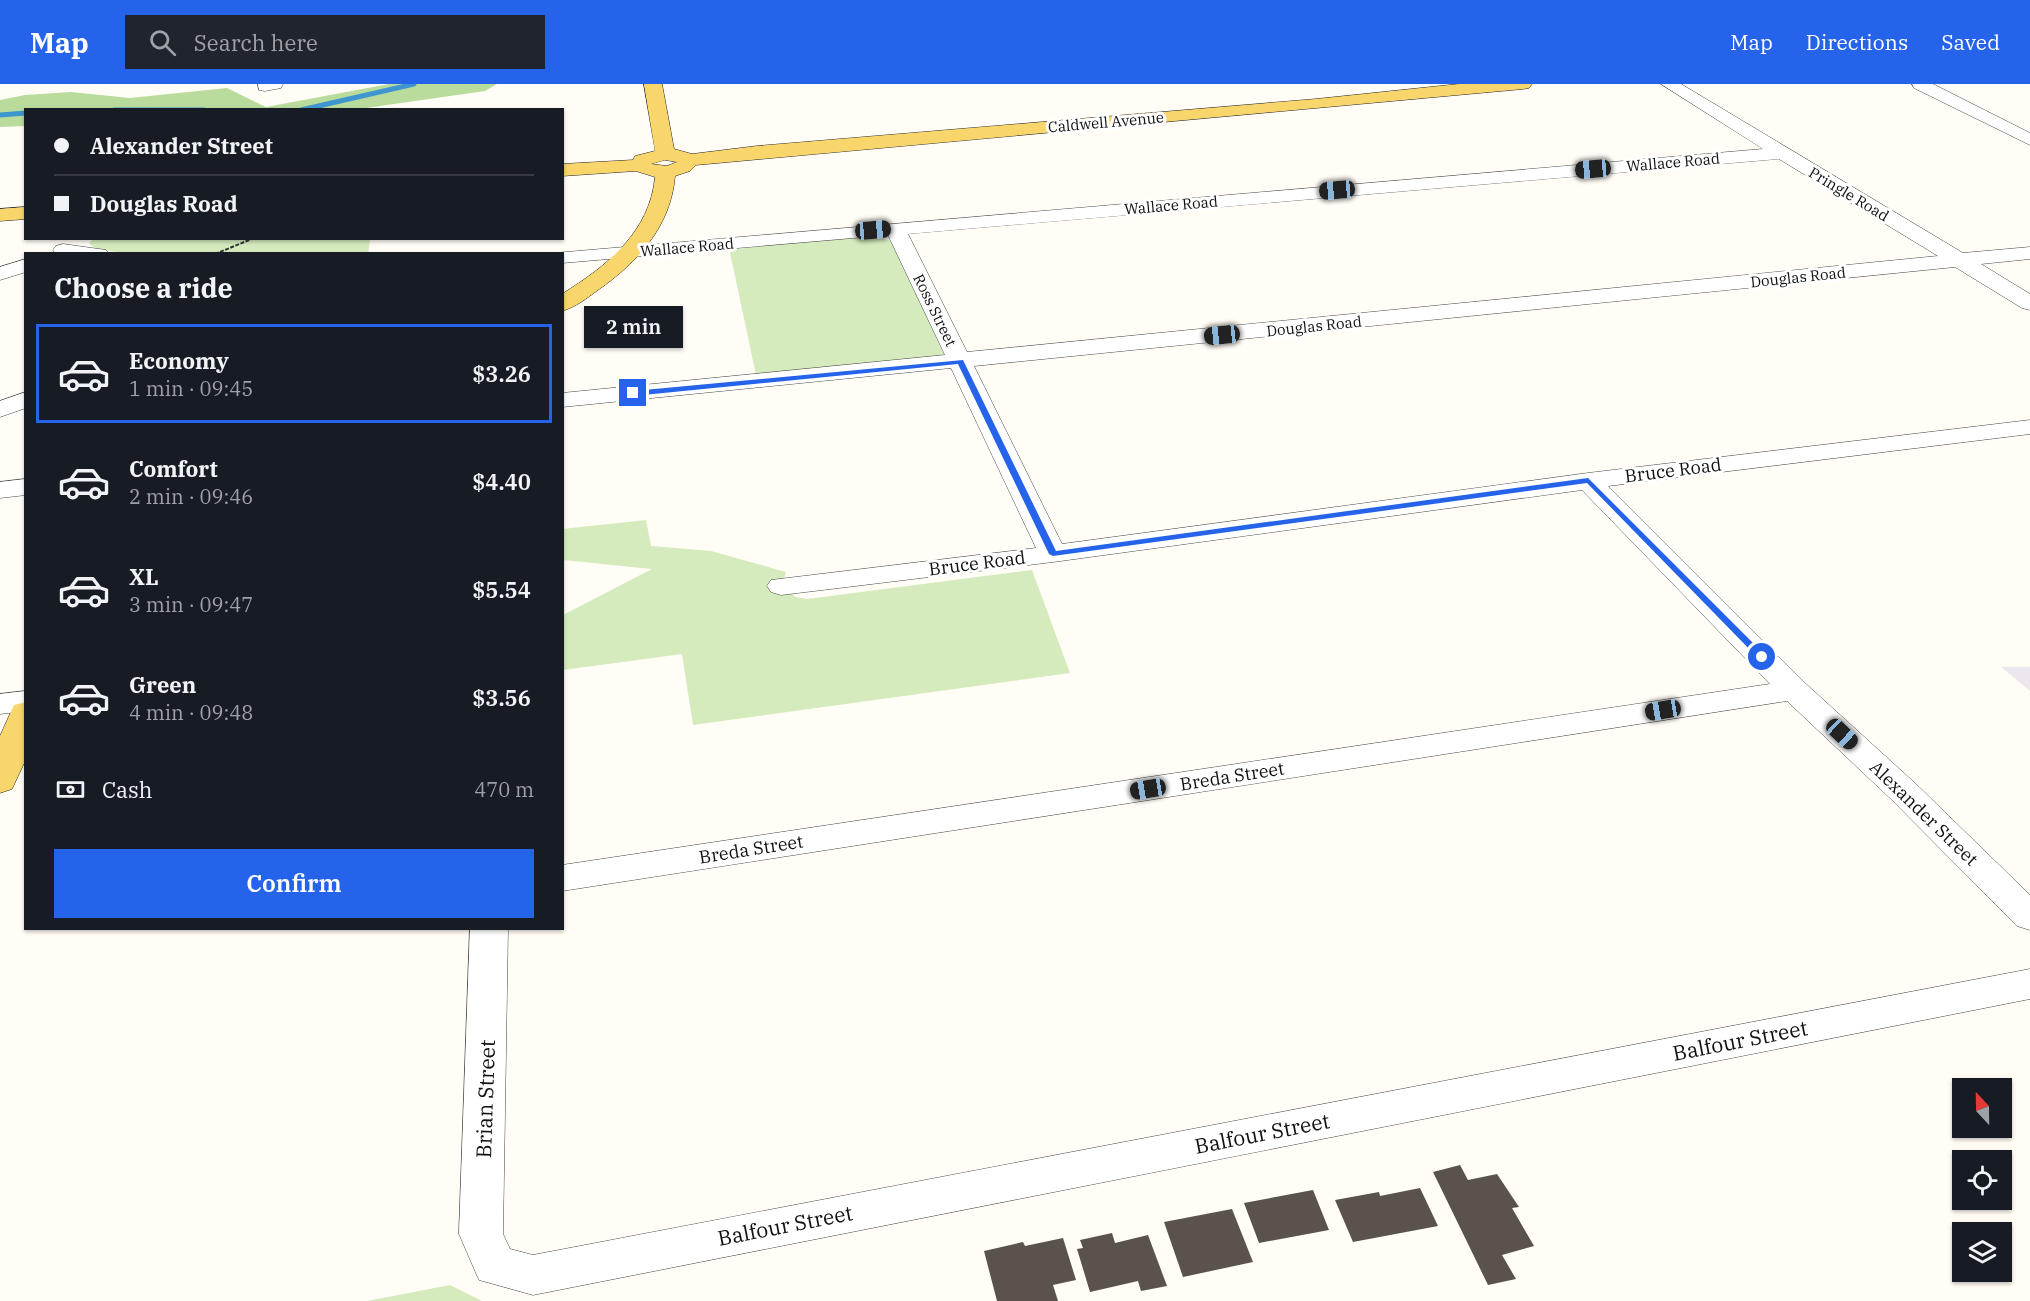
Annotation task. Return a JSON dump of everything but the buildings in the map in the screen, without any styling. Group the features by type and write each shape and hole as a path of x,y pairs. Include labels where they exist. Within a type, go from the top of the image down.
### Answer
{"main road":[{"path":"564,303 607,274 630,252 646,233 661,202 665,163 653,84"},
{"name":"Caldwell Avenue","path":"665,163 684,167 689,160 757,152 1523,84"},
{"path":"564,170 640,165 650,171 665,163"},
{"path":"0,215 24,213"},
{"path":"0,781 24,717"}],"street":[{"name":"Pringle Road","path":"1669,84 2030,303"},
{"path":"1920,84 2030,140"},
{"name":"Wallace Road","path":"564,256 1780,153"},
{"name":"Ross Street","path":"895,228 1053,554"},
{"path":"58,252 79,240"},
{"name":"Douglas Road","path":"564,400 961,362 2030,253"},
{"path":"0,274 24,266"},
{"path":"0,410 24,400"},
{"name":"Bruce Road","path":"781,586 1053,554 1588,481 2030,427"},
{"name":"Alexander Street","path":"1588,481 1794,690 1904,792 2030,917"},
{"path":"0,490 24,488"},
{"name":"Breda Street","path":"564,878 1794,690"},
{"path":"0,704 24,701"},
{"name":"Brian Street","path":"489,930 481,1234 495,1266"},
{"name":"Balfour Street","path":"495,1266 532,1275 2030,984"}],"path":[{"path":"219,252 249,240"}],"shaded area":[{"path":"2001,667 2030,667 2030,691"}],"green space":[{"path":"389,84 497,84 485,91 366,108 24,108 24,126 0,127 0,100 25,95 71,92 130,98 227,88 266,107"},
{"path":"875,236 894,242 945,357 756,375 729,248"},
{"path":"92,240 370,240 368,252 118,252 95,249 89,243"},
{"path":"646,520 651,546 711,551 786,572 782,586 796,597 807,599 1032,570 1070,673 693,725 682,654 564,670 564,614 652,569 564,560 564,529"},
{"path":"450,1285 482,1301 367,1301"}],"waterway":[{"path":"310,108 414,84"},
{"path":"0,115 24,113"}],"route":[{"path":"633,393 961,362 1053,554 1588,481 1762,657"}]}
